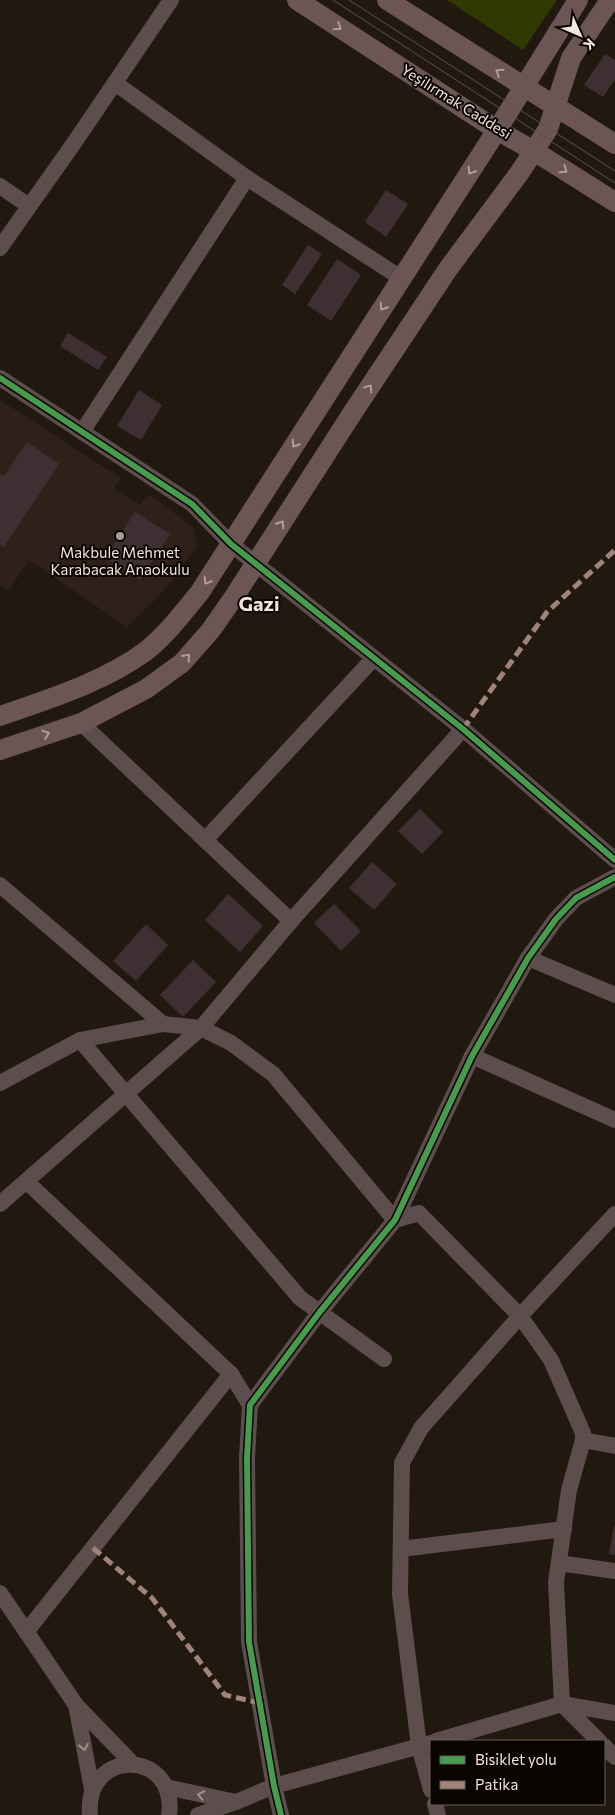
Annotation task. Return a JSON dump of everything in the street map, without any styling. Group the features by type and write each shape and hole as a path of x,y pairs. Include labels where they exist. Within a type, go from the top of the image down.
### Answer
{"main road":[{"name":"Yeşilırmak Caddesi","path":"297,0 497,130 615,202"},
{"path":"387,0 615,144"},
{"path":"0,716 71,692 114,670 145,651 174,625 200,592 497,130 511,104 524,88 578,0"},
{"path":"0,750 81,723 146,689 182,663 211,630 448,268 534,151 548,129 571,58 606,6 613,0"}],"street":[{"path":"0,248 171,0"},
{"path":"115,82 247,178 402,278"},
{"path":"82,432 247,178"},
{"path":"0,186 29,206"},
{"path":"0,378 192,504 231,544 462,729 615,860"},
{"path":"205,840 374,658"},
{"path":"81,723 291,921"},
{"path":"0,1204 201,1028 291,921 462,729"},
{"path":"281,1815 274,1786 249,1642 247,1458 250,1405 319,1313 396,1220 472,1056 528,958 556,920 576,898 615,877"},
{"path":"0,885 164,1024"},
{"path":"528,958 615,995"},
{"path":"0,1083 80,1040 164,1024 201,1028 231,1043 273,1074 396,1220"},
{"path":"80,1040 300,1298 384,1359"},
{"path":"472,1056 615,1120"},
{"path":"27,1182 231,1374 250,1405"},
{"path":"396,1220 419,1213 520,1316 551,1360 583,1433 583,1440 569,1490 556,1582 562,1704 598,1740"},
{"path":"430,1782 400,1594 402,1463 422,1428 520,1316 609,1230 615,1214"},
{"path":"26,1632 231,1374"},
{"path":"583,1440 615,1446"},
{"path":"401,1549 564,1529"},
{"path":"559,1562 615,1571"},
{"path":"0,1593 4,1610 26,1632 76,1705 134,1764"},
{"path":"439,1740 562,1704 615,1713"},
{"path":"76,1705 88,1805"},
{"path":"198,1815 215,1812 274,1786 425,1745"},
{"path":"605,1747 615,1757"},
{"path":"88,1805 98,1778 108,1770 120,1765 134,1764 147,1768 158,1776 166,1787 170,1800 169,1815"},
{"path":"166,1787 236,1802"}],"shaded area":[{"name":"Makbule Mehmet Karabacak Anaokulu","path":"0,400 121,478 114,489 140,505 149,494 193,527 197,546 159,596 127,627 29,560 9,590 0,585"}],"green space":[{"path":"447,0 557,0 523,50"}],"building":[{"path":"605,54 615,60 615,79 603,97 584,85"},
{"path":"386,190 408,204 386,237 365,222"},
{"path":"308,245 322,254 295,294 282,285"},
{"path":"337,259 361,275 331,321 307,305"},
{"path":"68,333 107,357 98,370 60,346"},
{"path":"139,390 162,405 141,440 117,426"},
{"path":"27,442 59,464 4,547 0,544 0,474 4,476"},
{"path":"135,512 170,534 140,580 105,558"},
{"path":"420,809 443,832 422,854 398,831"},
{"path":"372,862 397,884 374,910 349,888"},
{"path":"228,894 263,926 240,952 205,920"},
{"path":"334,904 361,931 341,951 314,923"},
{"path":"146,924 168,945 136,981 113,961"},
{"path":"193,960 216,982 183,1017 160,995"},
{"path":"615,1526 615,1555 609,1554"}],"tram line":[{"path":"333,0 615,183"},
{"path":"349,0 615,171"}],"marked path":[{"path":"463,729 547,612 615,550"},
{"path":"93,1548 152,1598 225,1695 260,1703"}],"cycle path":[{"path":"0,378 192,504 231,544 463,729 615,860"},
{"path":"281,1815 274,1786 249,1642 247,1458 250,1405 319,1313 395,1220 472,1056 528,958 556,919 576,898 615,877"}],"place":[{"name":"Makbule Mehmet Karabacak Anaokulu","path":"120,536"}],"district":[{"name":"Gazi","path":"259,604"}]}
